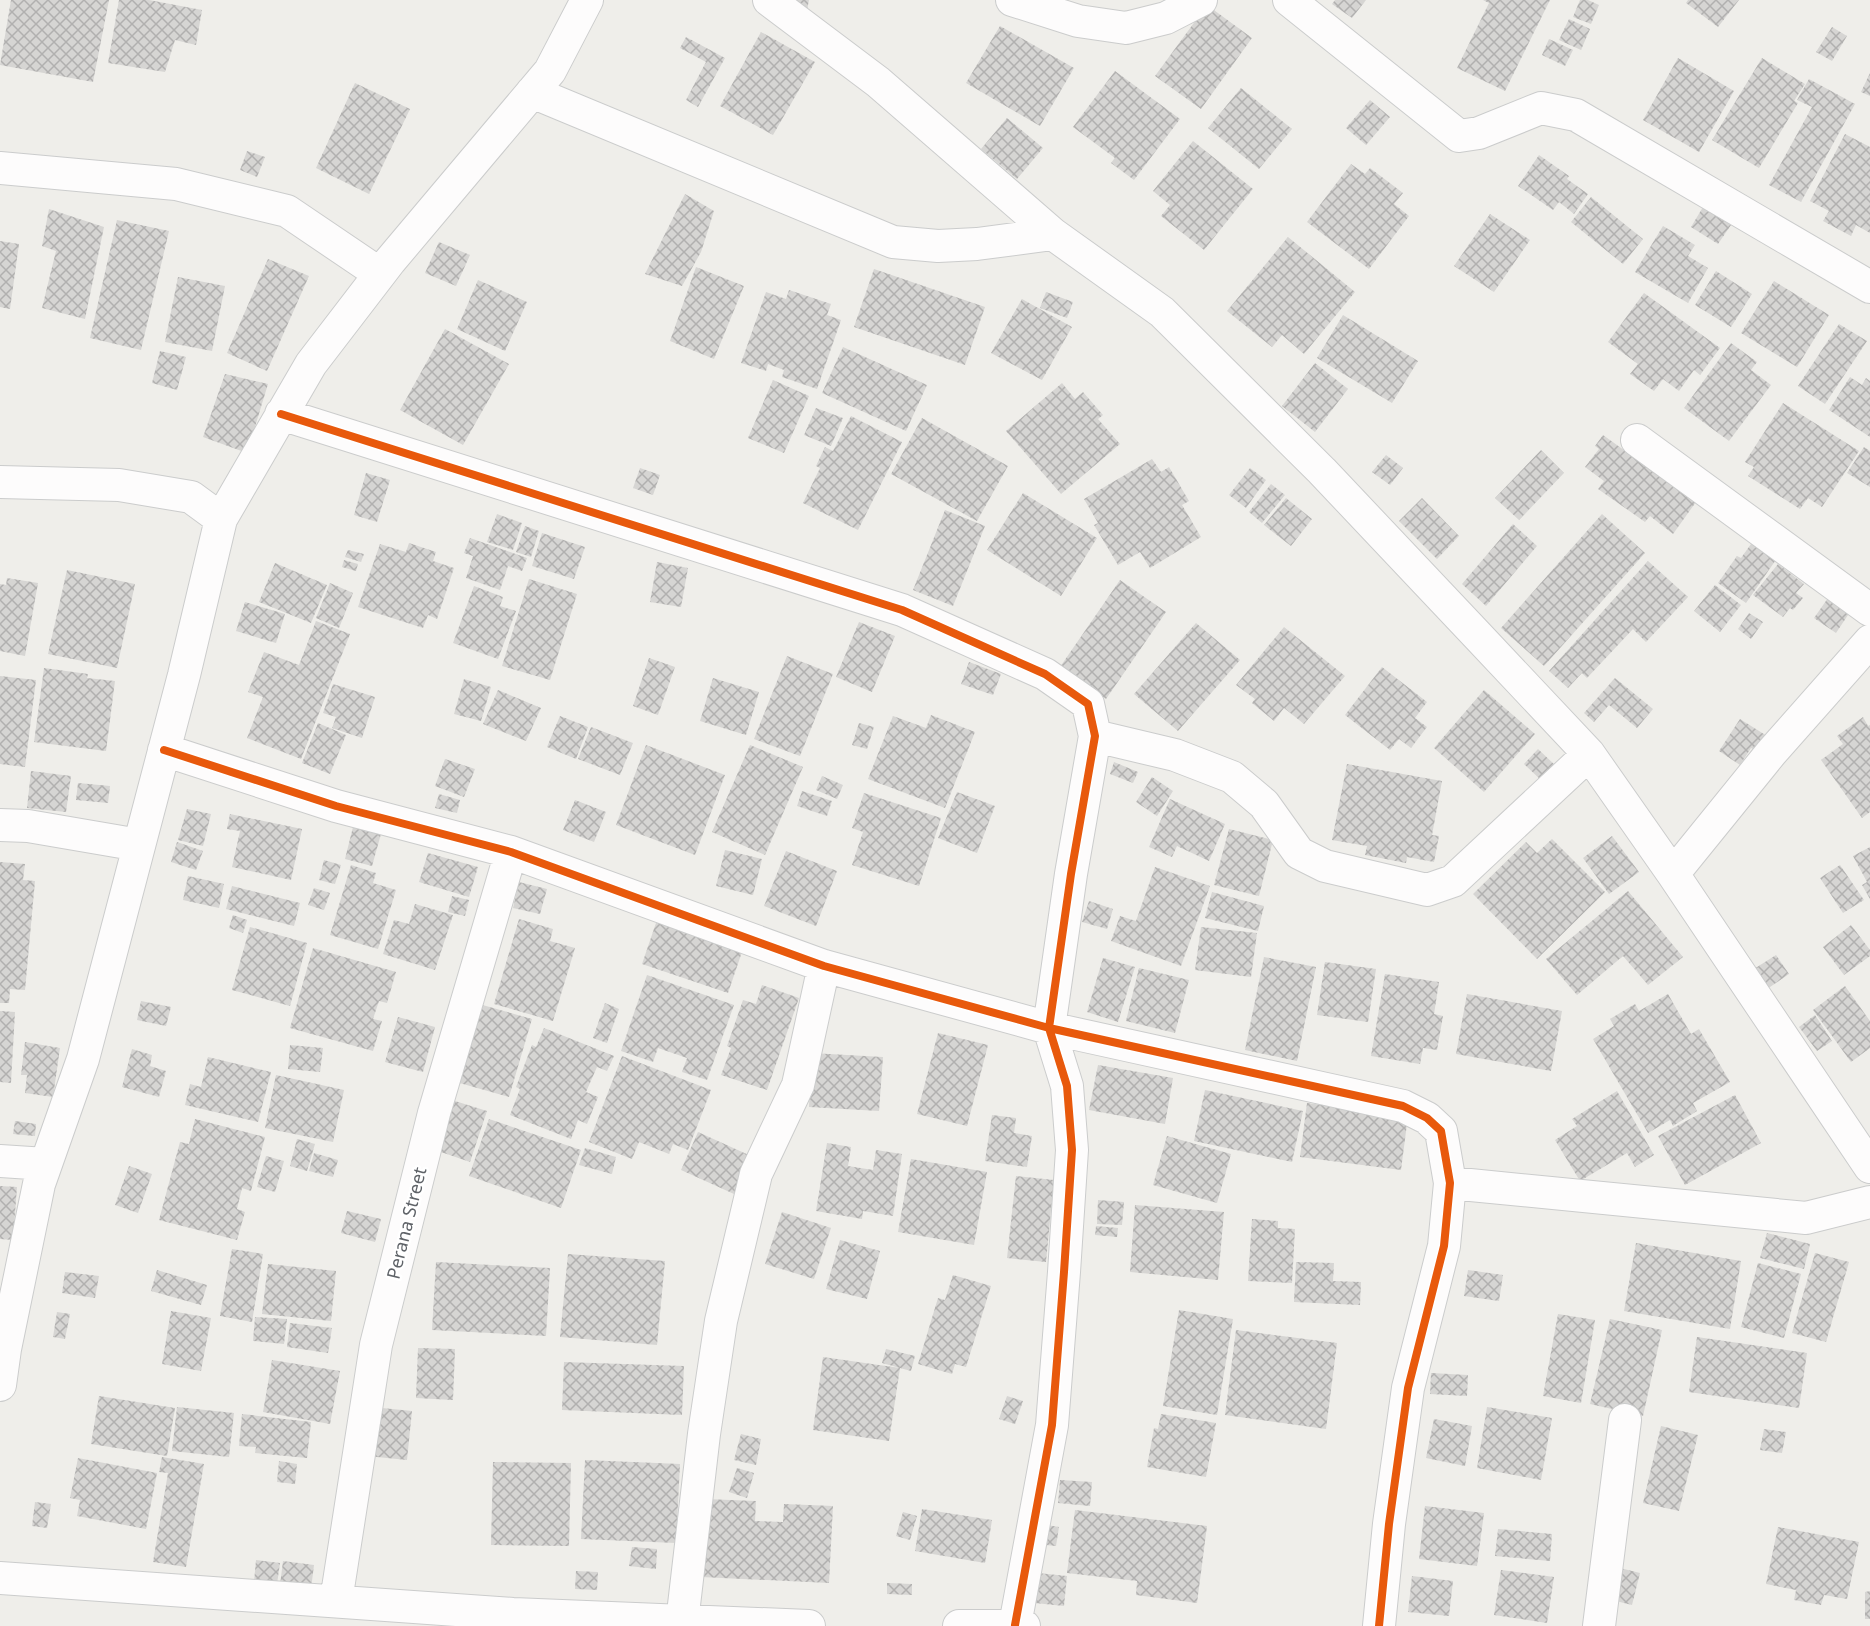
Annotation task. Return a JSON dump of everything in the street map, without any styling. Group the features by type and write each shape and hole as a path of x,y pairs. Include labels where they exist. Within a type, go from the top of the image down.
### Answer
{"street":[{"path":"0,1385 7,1338 39,1184 83,1059 164,750 221,519 311,364 380,274 550,71 587,0"},
{"path":"770,0 878,82 1053,234 1162,312 1322,471 1589,754 1673,874 1870,1167"},
{"path":"1012,0 1078,21 1126,28 1166,18 1201,0"},
{"path":"1289,0 1459,136 1479,133 1541,108 1576,115 1870,287"},
{"path":"532,92 893,242 938,246 1053,234"},
{"path":"0,168 176,184 287,211 380,274"},
{"path":"281,414 902,610 1045,674 1088,704 1095,736 1071,874 1049,1028 1067,1086 1072,1150 1052,1425 1015,1625"},
{"path":"1637,440 1870,610"},
{"path":"0,482 119,485 191,497 221,519"},
{"path":"1673,874 1771,753 1870,641"},
{"path":"1095,736 1175,756 1233,777 1263,804 1299,853 1324,866 1426,890 1453,881 1589,754"},
{"path":"164,750 336,806 511,852 824,966 1049,1028 1403,1106 1427,1118 1441,1131 1450,1184 1444,1246 1408,1388 1389,1524 1379,1626"},
{"path":"0,825 28,826 139,845"},
{"name":"Perana Street","path":"336,1602 376,1345 434,1113 511,852"},
{"path":"682,1622 704,1434 721,1321 756,1174 798,1085 824,966"},
{"path":"0,1161 46,1164"},
{"path":"1450,1184 1806,1218 1870,1202"},
{"path":"1599,1626 1625,1420"},
{"path":"0,1578 513,1614 809,1626"},
{"path":"959,1626 1024,1626"}],"building":[{"path":"11,0 109,0 93,82 0,65"},
{"path":"119,0 149,0 202,10 196,45 175,40 165,72 108,63"},
{"path":"771,0 809,0 807,10"},
{"path":"1335,0 1366,0 1352,18 1332,4"},
{"path":"1483,0 1550,0 1505,91 1457,68 1489,3"},
{"path":"1580,0 1588,0 1599,5 1591,24 1573,17"},
{"path":"1688,0 1739,0 1718,27 1686,3"},
{"path":"1207,5 1252,38 1201,109 1155,76"},
{"path":"1569,19 1590,29 1581,50 1559,40"},
{"path":"1000,26 1074,68 1040,126 966,83"},
{"path":"1832,27 1847,36 1832,61 1816,52"},
{"path":"761,32 815,62 773,135 720,106"},
{"path":"686,37 725,58 698,107 686,100 706,62 680,48"},
{"path":"1549,39 1573,50 1565,66 1542,55"},
{"path":"1678,58 1734,91 1699,152 1643,120"},
{"path":"1762,58 1805,84 1794,101 1798,103 1759,168 1712,140"},
{"path":"1115,71 1180,119 1134,180 1111,163 1115,158 1073,127"},
{"path":"1870,73 1870,96 1861,92"},
{"path":"1809,79 1855,104 1801,202 1769,185 1812,107 1797,100"},
{"path":"355,83 410,109 369,194 316,168"},
{"path":"1241,88 1292,129 1259,169 1208,128"},
{"path":"1370,100 1390,117 1366,145 1346,128"},
{"path":"1007,118 1043,148 1017,179 981,149"},
{"path":"1845,134 1870,147 1870,233 1856,225 1851,236 1823,221 1829,211 1810,201"},
{"path":"1193,141 1253,189 1204,250 1161,216 1170,205 1153,191"},
{"path":"247,151 265,157 257,177 240,170"},
{"path":"1539,155 1569,176 1567,179 1588,194 1574,214 1559,202 1553,210 1518,186"},
{"path":"1351,164 1365,174 1370,168 1403,193 1394,204 1409,216 1369,269 1307,222"},
{"path":"685,194 714,211 701,252 682,286 645,274"},
{"path":"1591,197 1643,239 1623,264 1571,222"},
{"path":"1703,207 1731,225 1718,244 1691,227"},
{"path":"49,209 104,227 85,319 42,308 56,251 42,246"},
{"path":"1490,214 1530,240 1494,292 1454,266"},
{"path":"117,220 169,231 141,350 90,338"},
{"path":"1663,226 1695,245 1688,256 1708,268 1688,303 1635,272"},
{"path":"1288,237 1355,292 1304,354 1282,335 1272,347 1227,311"},
{"path":"0,241 19,244 10,309 0,307"},
{"path":"439,242 470,255 456,286 425,273"},
{"path":"268,259 309,276 267,371 227,353"},
{"path":"696,267 744,286 714,359 670,341"},
{"path":"874,269 985,307 965,365 854,327"},
{"path":"1716,271 1752,294 1731,327 1695,305"},
{"path":"178,277 225,286 212,351 165,342"},
{"path":"478,280 527,302 505,351 457,329"},
{"path":"1774,281 1829,315 1797,367 1741,333"},
{"path":"789,290 831,304 827,315 841,320 817,389 782,377 784,370 768,364 766,371 741,363 766,292 786,299"},
{"path":"1046,292 1073,302 1067,318 1040,308"},
{"path":"1644,293 1720,348 1700,375 1694,370 1679,391 1663,379 1654,391 1630,374 1638,364 1608,342"},
{"path":"1022,299 1072,327 1042,380 991,353"},
{"path":"1343,315 1418,361 1392,403 1317,358"},
{"path":"1839,324 1867,341 1825,404 1798,386"},
{"path":"445,329 509,364 463,445 400,410"},
{"path":"1731,343 1757,362 1751,370 1771,385 1729,441 1684,408"},
{"path":"843,347 927,385 906,431 822,393"},
{"path":"160,351 186,357 177,390 152,383"},
{"path":"1315,363 1348,389 1315,432 1282,406"},
{"path":"225,374 268,384 247,453 203,437"},
{"path":"1850,377 1862,385 1866,378 1870,381 1870,437 1829,410"},
{"path":"773,380 809,396 784,453 748,438"},
{"path":"1062,383 1075,399 1083,392 1103,415 1098,419 1120,444 1061,494 1006,431"},
{"path":"1783,403 1859,451 1822,507 1808,498 1800,509 1748,476 1754,467 1745,462"},
{"path":"816,408 843,418 831,446 804,435"},
{"path":"851,416 902,442 858,530 803,503 820,468 816,466 825,447 833,451"},
{"path":"922,418 1008,466 977,521 891,474"},
{"path":"1603,435 1696,502 1673,534 1650,516 1645,522 1598,489 1604,481 1585,467 1599,449 1595,446"},
{"path":"1864,447 1870,451 1870,487 1847,473"},
{"path":"1541,450 1564,473 1519,520 1495,498"},
{"path":"1386,455 1403,468 1390,485 1372,472"},
{"path":"1152,459 1161,472 1169,467 1189,501 1182,505 1201,537 1150,568 1140,552 1118,565 1094,525 1098,523 1084,499"},
{"path":"640,468 660,475 653,495 633,488"},
{"path":"1250,468 1266,480 1246,508 1229,495"},
{"path":"366,473 390,480 377,522 354,515"},
{"path":"1271,484 1285,495 1262,523 1249,512"},
{"path":"1023,493 1097,538 1061,596 987,550"},
{"path":"1286,498 1312,519 1291,546 1264,525"},
{"path":"1422,498 1459,536 1437,559 1399,521"},
{"path":"945,510 985,526 953,606 913,590"},
{"path":"497,514 522,523 513,550 487,542"},
{"path":"1602,514 1645,553 1544,666 1501,628"},
{"path":"1513,524 1537,546 1486,606 1462,584"},
{"path":"525,526 539,531 531,557 516,552"},
{"path":"542,533 585,547 574,579 532,566"},
{"path":"1756,537 1780,554 1746,603 1718,583 1737,556 1741,558"},
{"path":"470,538 527,558 522,571 508,566 500,590 466,578 473,556 464,553"},
{"path":"409,543 436,552 433,561 454,568 437,619 428,615 423,628 358,607 380,544 406,552"},
{"path":"348,550 364,554 361,562 345,557"},
{"path":"344,560 358,564 356,571 342,567"},
{"path":"1648,561 1688,597 1646,642 1633,629 1587,678 1582,673 1568,688 1549,671"},
{"path":"657,562 688,568 681,607 650,602"},
{"path":"275,563 327,585 311,623 259,602"},
{"path":"1778,564 1804,584 1796,593 1803,598 1793,610 1790,608 1783,617 1753,595"},
{"path":"67,570 135,584 117,668 48,654"},
{"path":"7,578 38,583 25,656 0,651 0,584 6,585"},
{"path":"529,579 577,594 550,680 502,666"},
{"path":"1120,580 1166,612 1106,699 1060,667"},
{"path":"330,583 353,593 339,628 316,618"},
{"path":"1715,585 1741,605 1720,632 1694,611"},
{"path":"474,586 503,597 500,606 516,611 498,659 453,643"},
{"path":"1828,598 1850,612 1836,633 1814,618"},
{"path":"245,602 285,614 276,643 236,631"},
{"path":"1749,613 1763,622 1751,639 1738,629"},
{"path":"316,621 350,634 301,759 247,738 263,697 248,692 264,652 299,665"},
{"path":"859,622 895,636 872,692 836,677"},
{"path":"1196,623 1240,660 1178,731 1134,694"},
{"path":"1284,627 1345,676 1304,724 1284,708 1274,721 1252,703 1255,699 1236,685"},
{"path":"787,656 833,674 800,756 754,739"},
{"path":"649,658 675,667 658,715 633,706"},
{"path":"969,662 1001,674 993,695 961,684"},
{"path":"1382,667 1427,702 1415,718 1427,727 1411,748 1399,739 1390,750 1345,715"},
{"path":"44,668 88,674 87,678 115,681 106,751 34,742"},
{"path":"0,676 36,680 25,767 0,764"},
{"path":"713,678 759,692 746,735 700,721"},
{"path":"1615,678 1653,709 1637,728 1609,705 1594,722 1584,713"},
{"path":"464,679 491,687 481,721 454,714"},
{"path":"333,684 375,697 362,738 332,728 336,717 323,713"},
{"path":"498,690 541,708 526,741 483,724"},
{"path":"1484,690 1535,734 1484,792 1434,748"},
{"path":"931,715 975,732 945,808 868,779 893,716 926,728"},
{"path":"560,716 588,727 576,759 547,747"},
{"path":"1863,717 1868,726 1870,725 1870,812 1862,818 1821,760 1843,744 1837,736"},
{"path":"1740,719 1767,736 1757,751 1751,748 1740,765 1719,751"},
{"path":"318,723 346,735 330,774 302,763"},
{"path":"859,723 874,727 867,749 852,745"},
{"path":"591,727 633,743 620,775 578,759"},
{"path":"646,745 725,775 695,855 616,825"},
{"path":"750,745 803,767 765,855 712,832"},
{"path":"1538,749 1556,766 1542,781 1524,764"},
{"path":"445,759 475,769 464,797 435,786"},
{"path":"1114,762 1138,772 1133,783 1110,774"},
{"path":"1347,764 1442,781 1432,835 1439,836 1434,862 1407,857 1406,863 1365,855 1367,846 1332,840"},
{"path":"31,771 71,776 66,812 27,808"},
{"path":"822,776 843,785 837,799 816,790"},
{"path":"1152,777 1173,791 1157,816 1136,802"},
{"path":"78,783 110,786 108,803 76,800"},
{"path":"802,791 832,801 827,816 797,806"},
{"path":"957,792 995,806 977,853 938,838"},
{"path":"864,793 941,818 919,886 852,865 863,832 852,828"},
{"path":"439,794 460,800 457,813 435,808"},
{"path":"1170,799 1225,824 1209,861 1177,846 1172,857 1149,847"},
{"path":"575,800 606,812 594,842 563,830"},
{"path":"187,809 211,814 203,846 178,840"},
{"path":"230,814 302,829 291,880 232,867 240,831 227,829"},
{"path":"353,827 381,834 372,866 345,859"},
{"path":"1229,829 1273,840 1259,896 1214,885"},
{"path":"1612,836 1639,872 1609,894 1583,858"},
{"path":"1552,839 1605,892 1537,959 1473,894 1526,842 1537,853"},
{"path":"177,842 203,851 196,870 171,862"},
{"path":"1870,847 1870,899 1862,885 1867,882 1853,856"},
{"path":"725,850 762,859 753,895 716,886"},
{"path":"786,851 837,871 816,926 764,906"},
{"path":"428,853 478,867 469,897 419,882"},
{"path":"324,860 341,865 335,884 319,880"},
{"path":"0,862 25,864 23,880 35,881 25,990 10,989 9,1003 0,1003"},
{"path":"351,865 376,873 373,883 396,890 378,949 330,935"},
{"path":"1840,865 1864,900 1843,913 1820,878"},
{"path":"1155,867 1210,886 1181,966 1111,941 1120,916 1136,921"},
{"path":"188,876 224,884 219,908 183,900"},
{"path":"519,882 547,889 540,914 513,908"},
{"path":"232,886 300,903 294,926 226,909"},
{"path":"314,888 330,893 324,910 308,905"},
{"path":"1628,891 1683,957 1648,985 1623,956 1577,995 1546,959"},
{"path":"1212,892 1264,906 1258,931 1205,918"},
{"path":"452,896 469,900 465,916 448,912"},
{"path":"1089,901 1113,909 1107,929 1082,922"},
{"path":"415,904 453,915 435,970 383,954 394,920 409,924"},
{"path":"233,915 247,920 243,933 229,928"},
{"path":"519,919 553,929 550,941 575,948 553,1021 494,1004"},
{"path":"657,920 743,949 728,993 642,964"},
{"path":"1851,925 1870,950 1870,956 1844,975 1823,947"},
{"path":"250,927 307,943 290,1006 232,990"},
{"path":"1201,927 1257,933 1251,977 1195,970"},
{"path":"313,948 396,972 387,1003 379,1001 373,1019 382,1021 373,1051 290,1028"},
{"path":"1776,955 1789,974 1767,989 1754,969"},
{"path":"1264,957 1316,967 1297,1061 1245,1050"},
{"path":"1103,958 1135,967 1118,1022 1087,1012"},
{"path":"1325,962 1376,969 1368,1022 1317,1015"},
{"path":"1139,968 1189,980 1175,1033 1126,1021"},
{"path":"1385,974 1439,982 1434,1014 1443,1016 1437,1050 1423,1048 1420,1064 1371,1056"},
{"path":"647,975 734,1005 707,1080 682,1072 687,1058 658,1048 653,1062 621,1051"},
{"path":"762,985 799,998 767,1090 721,1075 731,1048 727,1046 743,1000 756,1004"},
{"path":"1845,986 1870,1021 1870,1048 1851,1062 1813,1010"},
{"path":"1467,994 1562,1011 1551,1071 1456,1054"},
{"path":"1668,994 1691,1034 1699,1029 1730,1082 1693,1103 1697,1111 1673,1126 1670,1120 1648,1133 1593,1039 1614,1026 1610,1019 1635,1004 1639,1011"},
{"path":"141,1001 171,1007 166,1026 137,1020"},
{"path":"605,1003 619,1009 607,1043 593,1038"},
{"path":"479,1004 532,1019 509,1097 456,1082"},
{"path":"0,1011 15,1012 11,1083 0,1082"},
{"path":"1815,1015 1832,1041 1817,1051 1799,1027"},
{"path":"398,1017 435,1027 423,1072 385,1062"},
{"path":"544,1028 614,1056 607,1071 597,1067 586,1092 598,1097 587,1124 578,1120 571,1139 510,1115 520,1089 516,1087 532,1045 536,1047"},
{"path":"938,1033 988,1045 967,1126 917,1114"},
{"path":"25,1042 60,1048 53,1097 25,1093 27,1075 21,1075"},
{"path":"290,1045 323,1048 320,1072 288,1069"},
{"path":"132,1049 152,1055 150,1066 166,1071 159,1097 122,1087"},
{"path":"811,1053 883,1057 879,1111 809,1107"},
{"path":"622,1056 711,1090 688,1150 673,1144 669,1154 639,1142 632,1159 589,1142"},
{"path":"208,1057 271,1072 258,1122 185,1105 190,1084 201,1087"},
{"path":"1098,1065 1173,1078 1165,1124 1089,1110"},
{"path":"276,1075 344,1090 333,1142 265,1128"},
{"path":"1205,1090 1303,1111 1292,1162 1194,1141"},
{"path":"1617,1091 1654,1155 1635,1167 1627,1153 1580,1181 1555,1140 1577,1126 1572,1119"},
{"path":"1735,1095 1761,1143 1685,1185 1658,1136"},
{"path":"455,1101 487,1111 470,1162 438,1151"},
{"path":"1307,1103 1408,1116 1401,1170 1300,1157"},
{"path":"992,1115 1016,1118 1014,1133 1032,1136 1027,1167 985,1161"},
{"path":"195,1119 265,1137 251,1191 242,1188 237,1209 245,1212 237,1240 159,1220 180,1142 189,1144"},
{"path":"489,1119 581,1150 561,1208 469,1176"},
{"path":"15,1121 36,1124 35,1136 13,1134"},
{"path":"698,1132 751,1156 734,1194 681,1170"},
{"path":"1167,1136 1231,1154 1217,1203 1153,1185"},
{"path":"297,1139 315,1144 307,1171 290,1166"},
{"path":"827,1143 851,1147 848,1166 873,1170 876,1150 902,1154 893,1216 863,1211 862,1219 816,1211"},
{"path":"585,1148 616,1157 612,1174 579,1165"},
{"path":"314,1153 338,1160 333,1177 309,1171"},
{"path":"266,1156 284,1161 275,1192 257,1187"},
{"path":"911,1159 987,1172 974,1245 898,1232"},
{"path":"129,1166 152,1174 138,1213 115,1205"},
{"path":"1016,1176 1054,1180 1046,1262 1007,1258"},
{"path":"0,1186 17,1187 13,1240 0,1239"},
{"path":"1098,1200 1124,1202 1122,1225 1097,1224"},
{"path":"1135,1205 1224,1212 1218,1280 1130,1272"},
{"path":"347,1211 381,1219 375,1242 341,1233"},
{"path":"782,1212 831,1228 814,1279 765,1264"},
{"path":"1252,1219 1278,1221 1278,1228 1295,1229 1292,1283 1248,1281"},
{"path":"1096,1226 1118,1228 1117,1237 1095,1235"},
{"path":"1767,1233 1810,1244 1804,1269 1760,1258"},
{"path":"840,1240 880,1251 867,1299 826,1289"},
{"path":"1636,1243 1741,1261 1730,1329 1624,1311"},
{"path":"232,1249 263,1254 252,1322 220,1316"},
{"path":"1815,1253 1849,1262 1826,1342 1792,1333"},
{"path":"568,1254 665,1261 657,1345 560,1337"},
{"path":"436,1262 550,1268 546,1336 432,1330"},
{"path":"1296,1262 1334,1263 1333,1281 1361,1282 1360,1305 1294,1302"},
{"path":"1758,1263 1801,1274 1784,1338 1741,1327"},
{"path":"268,1264 336,1271 331,1321 262,1314"},
{"path":"157,1270 207,1285 201,1305 151,1291"},
{"path":"1468,1270 1503,1275 1499,1301 1464,1296"},
{"path":"65,1272 99,1276 95,1298 62,1293"},
{"path":"953,1275 991,1286 966,1367 955,1364 952,1374 918,1364 938,1298 945,1300"},
{"path":"1179,1310 1233,1319 1217,1415 1163,1406"},
{"path":"171,1311 211,1318 201,1371 162,1364"},
{"path":"57,1312 70,1314 65,1339 53,1337"},
{"path":"1558,1314 1595,1320 1581,1403 1543,1396"},
{"path":"255,1317 287,1319 284,1344 253,1341"},
{"path":"1610,1319 1662,1330 1643,1416 1590,1404"},
{"path":"290,1323 332,1328 328,1353 287,1347"},
{"path":"1236,1330 1337,1343 1326,1429 1225,1415"},
{"path":"1697,1337 1807,1353 1799,1408 1689,1392"},
{"path":"418,1348 455,1349 453,1400 416,1398"},
{"path":"886,1349 915,1356 911,1371 882,1363"},
{"path":"823,1357 900,1368 889,1441 813,1430"},
{"path":"272,1360 340,1371 330,1424 263,1412"},
{"path":"564,1362 684,1366 682,1415 562,1410"},
{"path":"1431,1373 1468,1375 1467,1396 1430,1394"},
{"path":"99,1396 175,1408 167,1456 91,1444"},
{"path":"1007,1396 1023,1401 1015,1424 999,1419"},
{"path":"177,1407 234,1413 229,1457 172,1451"},
{"path":"372,1407 412,1411 407,1460 367,1456"},
{"path":"1487,1407 1552,1418 1541,1480 1477,1468"},
{"path":"242,1414 311,1422 307,1458 255,1453 256,1447 239,1446"},
{"path":"1161,1414 1216,1423 1206,1477 1147,1467 1154,1428 1158,1429"},
{"path":"1434,1419 1472,1426 1465,1466 1426,1458"},
{"path":"1661,1426 1698,1435 1679,1511 1643,1503"},
{"path":"1764,1429 1786,1432 1782,1453 1760,1450"},
{"path":"741,1434 761,1439 756,1465 734,1460"},
{"path":"162,1457 204,1464 186,1567 153,1562 168,1473 159,1472"},
{"path":"78,1458 157,1473 146,1529 77,1516 80,1500 70,1498"},
{"path":"585,1460 680,1464 676,1543 581,1539"},
{"path":"279,1461 297,1464 295,1484 277,1482"},
{"path":"493,1462 571,1463 569,1546 491,1545"},
{"path":"737,1468 754,1473 747,1498 729,1492"},
{"path":"1060,1480 1092,1482 1090,1506 1058,1503"},
{"path":"705,1499 756,1501 755,1521 783,1522 784,1504 833,1506 829,1583 701,1577"},
{"path":"35,1502 51,1504 47,1528 32,1526"},
{"path":"1425,1506 1484,1513 1477,1566 1419,1559"},
{"path":"922,1509 992,1520 985,1563 915,1551"},
{"path":"1075,1510 1207,1526 1197,1603 1136,1595 1137,1581 1067,1573"},
{"path":"903,1512 917,1516 910,1540 896,1536"},
{"path":"1047,1525 1059,1527 1056,1546 1045,1545"},
{"path":"1778,1527 1859,1542 1847,1599 1824,1595 1821,1605 1794,1600 1796,1590 1766,1584"},
{"path":"1498,1529 1552,1534 1550,1561 1495,1556"},
{"path":"632,1547 657,1549 656,1569 629,1566"},
{"path":"256,1560 280,1563 277,1584 254,1582"},
{"path":"283,1561 314,1565 311,1589 280,1585"},
{"path":"1612,1566 1640,1573 1632,1605 1604,1598"},
{"path":"1501,1570 1554,1577 1547,1623 1494,1615"},
{"path":"576,1571 598,1572 597,1590 575,1589"},
{"path":"1038,1573 1067,1576 1064,1606 1035,1603"},
{"path":"1412,1576 1453,1581 1449,1616 1408,1612"},
{"path":"887,1583 912,1584 912,1595 887,1594"},
{"path":"1870,1591 1870,1619 1865,1619 1865,1592"}],"cycle path":[{"path":"281,414 902,610 1045,674 1088,704 1095,736 1071,874 1049,1028 1067,1086 1072,1150 1052,1425 1015,1625"},
{"path":"164,750 336,806 511,852 824,966 1049,1028 1403,1106 1427,1118 1441,1131 1450,1183 1444,1246 1408,1388 1389,1524 1379,1626"}]}
